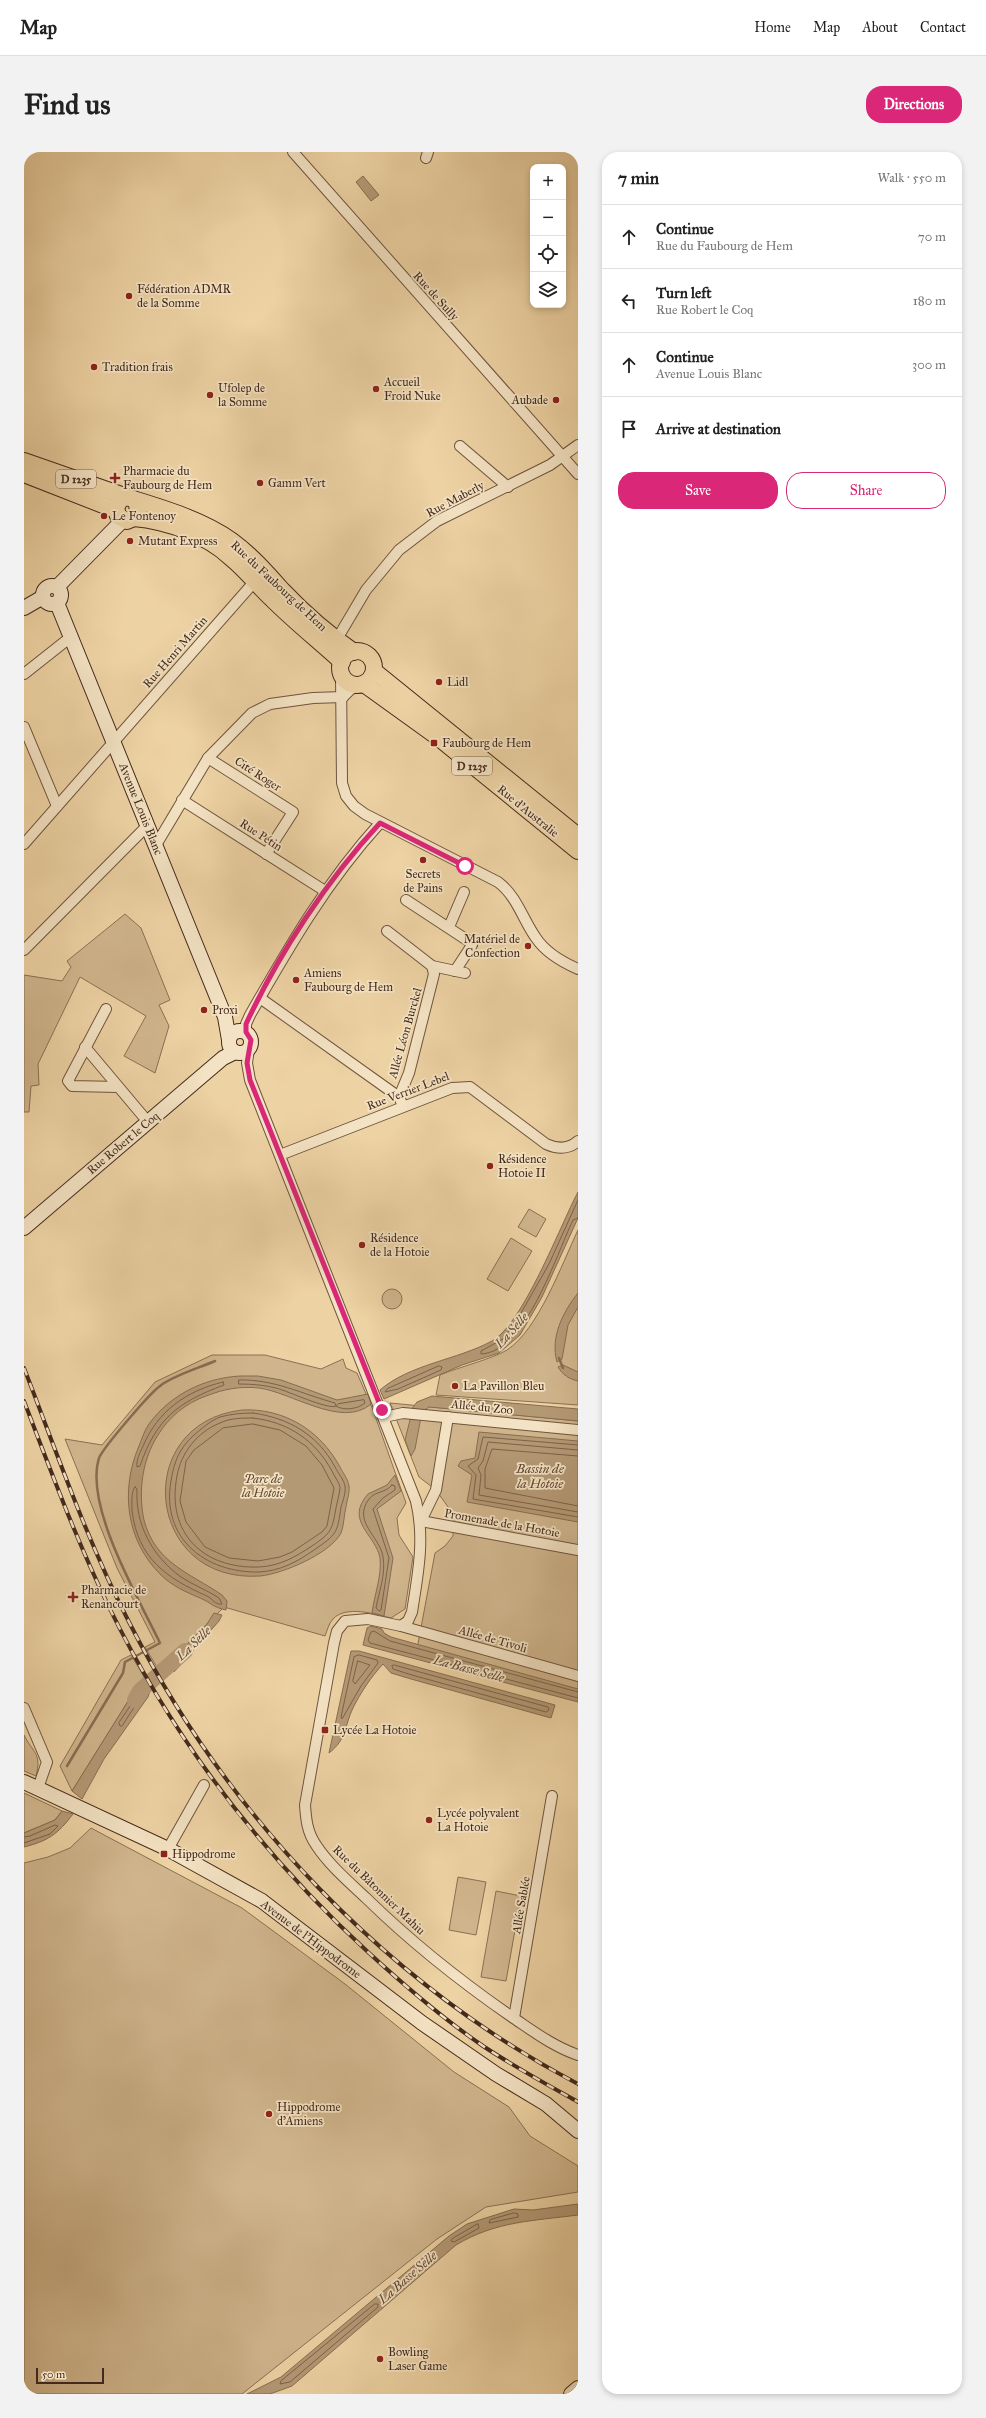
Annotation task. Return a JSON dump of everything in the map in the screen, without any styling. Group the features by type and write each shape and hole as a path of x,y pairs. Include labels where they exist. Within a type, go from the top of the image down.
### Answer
{"main road":[{"name":"D 1235","path":"24,461 131,498"},
{"name":"D 1235","path":"24,474 125,516"},
{"path":"57,587 125,516 139,510 131,498"},
{"name":"Rue du Faubourg de Hem","path":"131,498 213,530 231,540 260,565 282,590 337,639 354,652"},
{"name":"Rue du Faubourg de Hem","path":"125,516 149,520 209,542 230,557 341,667"},
{"path":"47,586 57,587 61,594 57,602 47,603 43,597 43,592 47,586"},
{"path":"24,608 43,597"},
{"name":"Avenue Louis Blanc","path":"57,602 237,1047"},
{"path":"354,652 368,655 373,662 374,671 372,676 361,684 348,682 341,667 344,657 354,652"},
{"name":"Rue d'Australie","path":"374,671 578,836"},
{"name":"Rue d'Australie","path":"361,684 439,738 578,851"},
{"name":"Rue Robert le Coq","path":"24,1228 237,1047"},
{"name":"Avenue de l'Hippodrome","path":"24,1782 168,1849 262,1901 422,2022 496,2074 546,2104 578,2131"},
{"path":"571,2394 578,2388"}],"street":[{"name":"Rue de Sully","path":"293,152 578,474"},
{"name":"Rue Maberly","path":"337,639 366,590 399,550 437,521 550,465 578,445"},
{"path":"460,446 504,488"},
{"name":"Rue Henri Martin","path":"24,844 255,581"},
{"path":"24,674 72,636"},
{"path":"341,667 343,697 344,791 354,806 380,823 498,882 507,889 536,938 545,949 578,969"},
{"path":"156,844 208,758 259,708 270,704 314,698 343,697 350,690 361,684"},
{"path":"24,727 58,806"},
{"path":"24,752 31,744"},
{"name":"Cité Roger","path":"208,758 293,812 266,854"},
{"name":"Rue Pétin","path":"182,800 325,891"},
{"path":"237,1047 246,1024 297,932 325,891 380,823"},
{"path":"24,950 148,825"},
{"path":"449,927 464,892"},
{"path":"406,900 449,927 472,945 454,971"},
{"path":"387,931 432,966 465,973"},
{"name":"Allée Léon Burckel","path":"401,1102 433,982 432,966"},
{"path":"260,998 401,1102"},
{"path":"106,1009 68,1081 72,1086 118,1087"},
{"path":"85,1047 148,1122"},
{"name":"Avenue Louis Blanc","path":"237,1047 410,1483 421,1521 420,1556 412,1612 408,1621 401,1626"},
{"name":"Rue Verrier Lebel","path":"280,1155 401,1102 452,1088 470,1087 546,1144 559,1148 567,1147 578,1141"},
{"name":"Allée du Zoo","path":"384,1417 403,1413 578,1430"},
{"path":"421,1521 436,1490 448,1417"},
{"name":"Promenade de la Hotoie","path":"421,1521 578,1550"},
{"name":"Allée de Tivoli","path":"345,1621 368,1619 401,1626 578,1676"},
{"name":"Rue du Bâtonnier Mahiu","path":"345,1621 337,1631 334,1643 311,1760 305,1804 310,1834 321,1852 332,1865 408,1937 457,1976 514,2018 552,2042 578,2055"},
{"path":"24,1708 47,1762 38,1788"},
{"path":"168,1849 204,1785"},
{"name":"Allée Sablée","path":"514,2018 552,1796"}],"green space":[{"path":"125,914 141,928 170,1000 159,1005 169,1026 155,1073 124,1056 146,1016 80,977 38,1064 39,1085 31,1086 29,1112 24,1112 24,975 62,981 71,967 67,961"},
{"path":"529,1209 546,1219 536,1237 518,1227"},
{"path":"578,1230 578,1405 436,1395 440,1375 484,1360 507,1350 529,1328 557,1278"},
{"path":"511,1238 532,1251 508,1291 487,1279"},
{"path":"392,1289 399,1292 402,1299 399,1306 392,1309 385,1306 382,1299 385,1292"},
{"name":"Parc de la Hotoie","path":"212,1355 265,1355 321,1369 343,1359 346,1368 357,1373 373,1410 406,1503 397,1518 399,1535 413,1557 405,1609 391,1618 377,1614 353,1611 345,1612 333,1619 325,1636 224,1607 168,1663 158,1669 145,1647 155,1642 117,1568 65,1439 102,1445 155,1382"},
{"path":"390,1403 578,1421 578,1690 417,1649 435,1553 445,1546 453,1536 453,1514 436,1490 419,1477"},
{"path":"131,1655 146,1680 140,1682 72,1791 60,1766 121,1660"},
{"path":"24,1735 36,1754 38,1768 36,1776 24,1771"},
{"path":"24,1793 62,1811 55,1820 24,1833"},
{"name":"Hippodrome d'Amiens","path":"91,1828 242,1908 345,1984 454,2072 509,2107 530,2136 578,2166 578,2192 486,2207 437,2239 242,2394 24,2394 24,1863 48,1857 70,1848"},
{"path":"458,1877 486,1882 476,1935 449,1930"},
{"path":"496,1891 521,1896 506,1981 481,1977"}],"water":[{"path":"363,176 379,195 371,201 356,182"},
{"path":"578,1192 578,1218 542,1297 520,1335 499,1353 462,1365 384,1399 380,1390 392,1381 419,1368 464,1353 492,1341 504,1331 516,1315 540,1273"},
{"path":"578,1293 578,1307 568,1325 562,1359 557,1362 555,1343 559,1325 567,1308"},
{"path":"563,1365 578,1372 578,1381 569,1378 562,1372 558,1367"},
{"path":"258,1376 281,1380 337,1400 368,1394 371,1404 359,1411 346,1413 316,1407 272,1391 252,1387 239,1388 219,1392 199,1399 179,1411 162,1428 148,1455 143,1476 141,1498 142,1509 149,1535 156,1547 165,1557 186,1573 222,1595 227,1601 226,1610 174,1586 149,1562 140,1547 134,1531 128,1497 133,1463 146,1429 157,1414 178,1397 201,1384 227,1377"},
{"path":"432,1396 578,1409 578,1421 429,1407 423,1411 411,1410 417,1402"},
{"path":"242,1410 257,1410 286,1417 311,1432 332,1454 348,1481 349,1486 342,1530 335,1541 305,1562 260,1576 222,1572 193,1555 174,1530 166,1501 168,1470 181,1443 206,1421"},
{"path":"411,1416 421,1417 415,1449 411,1456 405,1440"},
{"name":"Bassin de la Hotoie","path":"479,1432 578,1441 578,1522 467,1502 472,1475 458,1466 461,1461 475,1458"},
{"path":"395,1475 401,1491 377,1509 393,1558 384,1616 372,1613 379,1579 380,1558 373,1542 360,1520 359,1512 361,1504 368,1494 387,1485"},
{"path":"214,1613 222,1615 219,1621 174,1672 168,1663 203,1630"},
{"name":"La Basse Selle","path":"371,1626 382,1629 384,1633 391,1637 578,1689 578,1702 363,1645 367,1628"},
{"path":"351,1651 359,1651 555,1705 551,1718 391,1673 383,1664 363,1690 353,1708 342,1738 335,1748 329,1753"},
{"path":"146,1680 151,1688 148,1697 104,1759 82,1799 72,1791 140,1682"},
{"path":"62,1811 73,1814 57,1832 40,1842 24,1847 24,1833 55,1820"},
{"name":"La Basse Selle","path":"578,2204 578,2215 515,2223 486,2231 456,2245 292,2386 270,2394 247,2394 281,2377 449,2236 467,2224 514,2209 533,2210"}],"waterway":[{"path":"559,1358 563,1368"},
{"path":"67,1766 123,1673 125,1662 160,1643 128,1578 106,1526 99,1501 96,1478 99,1458 102,1452 127,1421 154,1391 165,1382 215,1361"},
{"name":"La Selle","path":"135,1700 140,1691 185,1651"}],"railway":[{"path":"24,1368 86,1528 129,1622 169,1693 214,1761 264,1826 318,1888 377,1944 441,1996 508,2043 578,2084"},
{"path":"24,1401 74,1529 96,1580 133,1654 161,1702 190,1747 255,1834 329,1915 396,1978 438,2013 483,2046 578,2102"}],"place":[{"name":"Fédération ADMR de la Somme","path":"129,296"},
{"name":"Tradition frais","path":"94,367"},
{"name":"Accueil Froid Nuke","path":"376,389"},
{"name":"Ufolep de la Somme","path":"210,395"},
{"name":"Aubade","path":"556,400"},
{"name":"Pharmacie du Faubourg de Hem","path":"115,478"},
{"name":"Gamm Vert","path":"260,483"},
{"name":"Le Fontenoy","path":"104,516"},
{"name":"Mutant Express","path":"130,541"},
{"name":"Lidl","path":"439,682"},
{"name":"Faubourg de Hem","path":"434,743"},
{"name":"Secrets de Pains","path":"423,860"},
{"name":"Matériel de Confection","path":"528,946"},
{"name":"Amiens Faubourg de Hem","path":"296,980"},
{"name":"Proxi","path":"204,1010"},
{"name":"Résidence Hotoie II","path":"490,1166"},
{"name":"Résidence de la Hotoie","path":"362,1245"},
{"name":"La Pavillon Bleu","path":"455,1386"},
{"name":"Pharmacie de Renancourt","path":"73,1597"},
{"name":"Lycée La Hotoie","path":"325,1730"},
{"name":"Lycée polyvalent La Hotoie","path":"429,1820"},
{"name":"Hippodrome","path":"164,1854"},
{"name":"Hippodrome d'Amiens","path":"269,2114"},
{"name":"Bowling Laser Game","path":"380,2359"}],"route":[{"path":"382,1410 250,1080 247,1063 251,1040 250,1036 246,1032 246,1024 297,932 312,909 365,839 380,823 465,866"}]}
